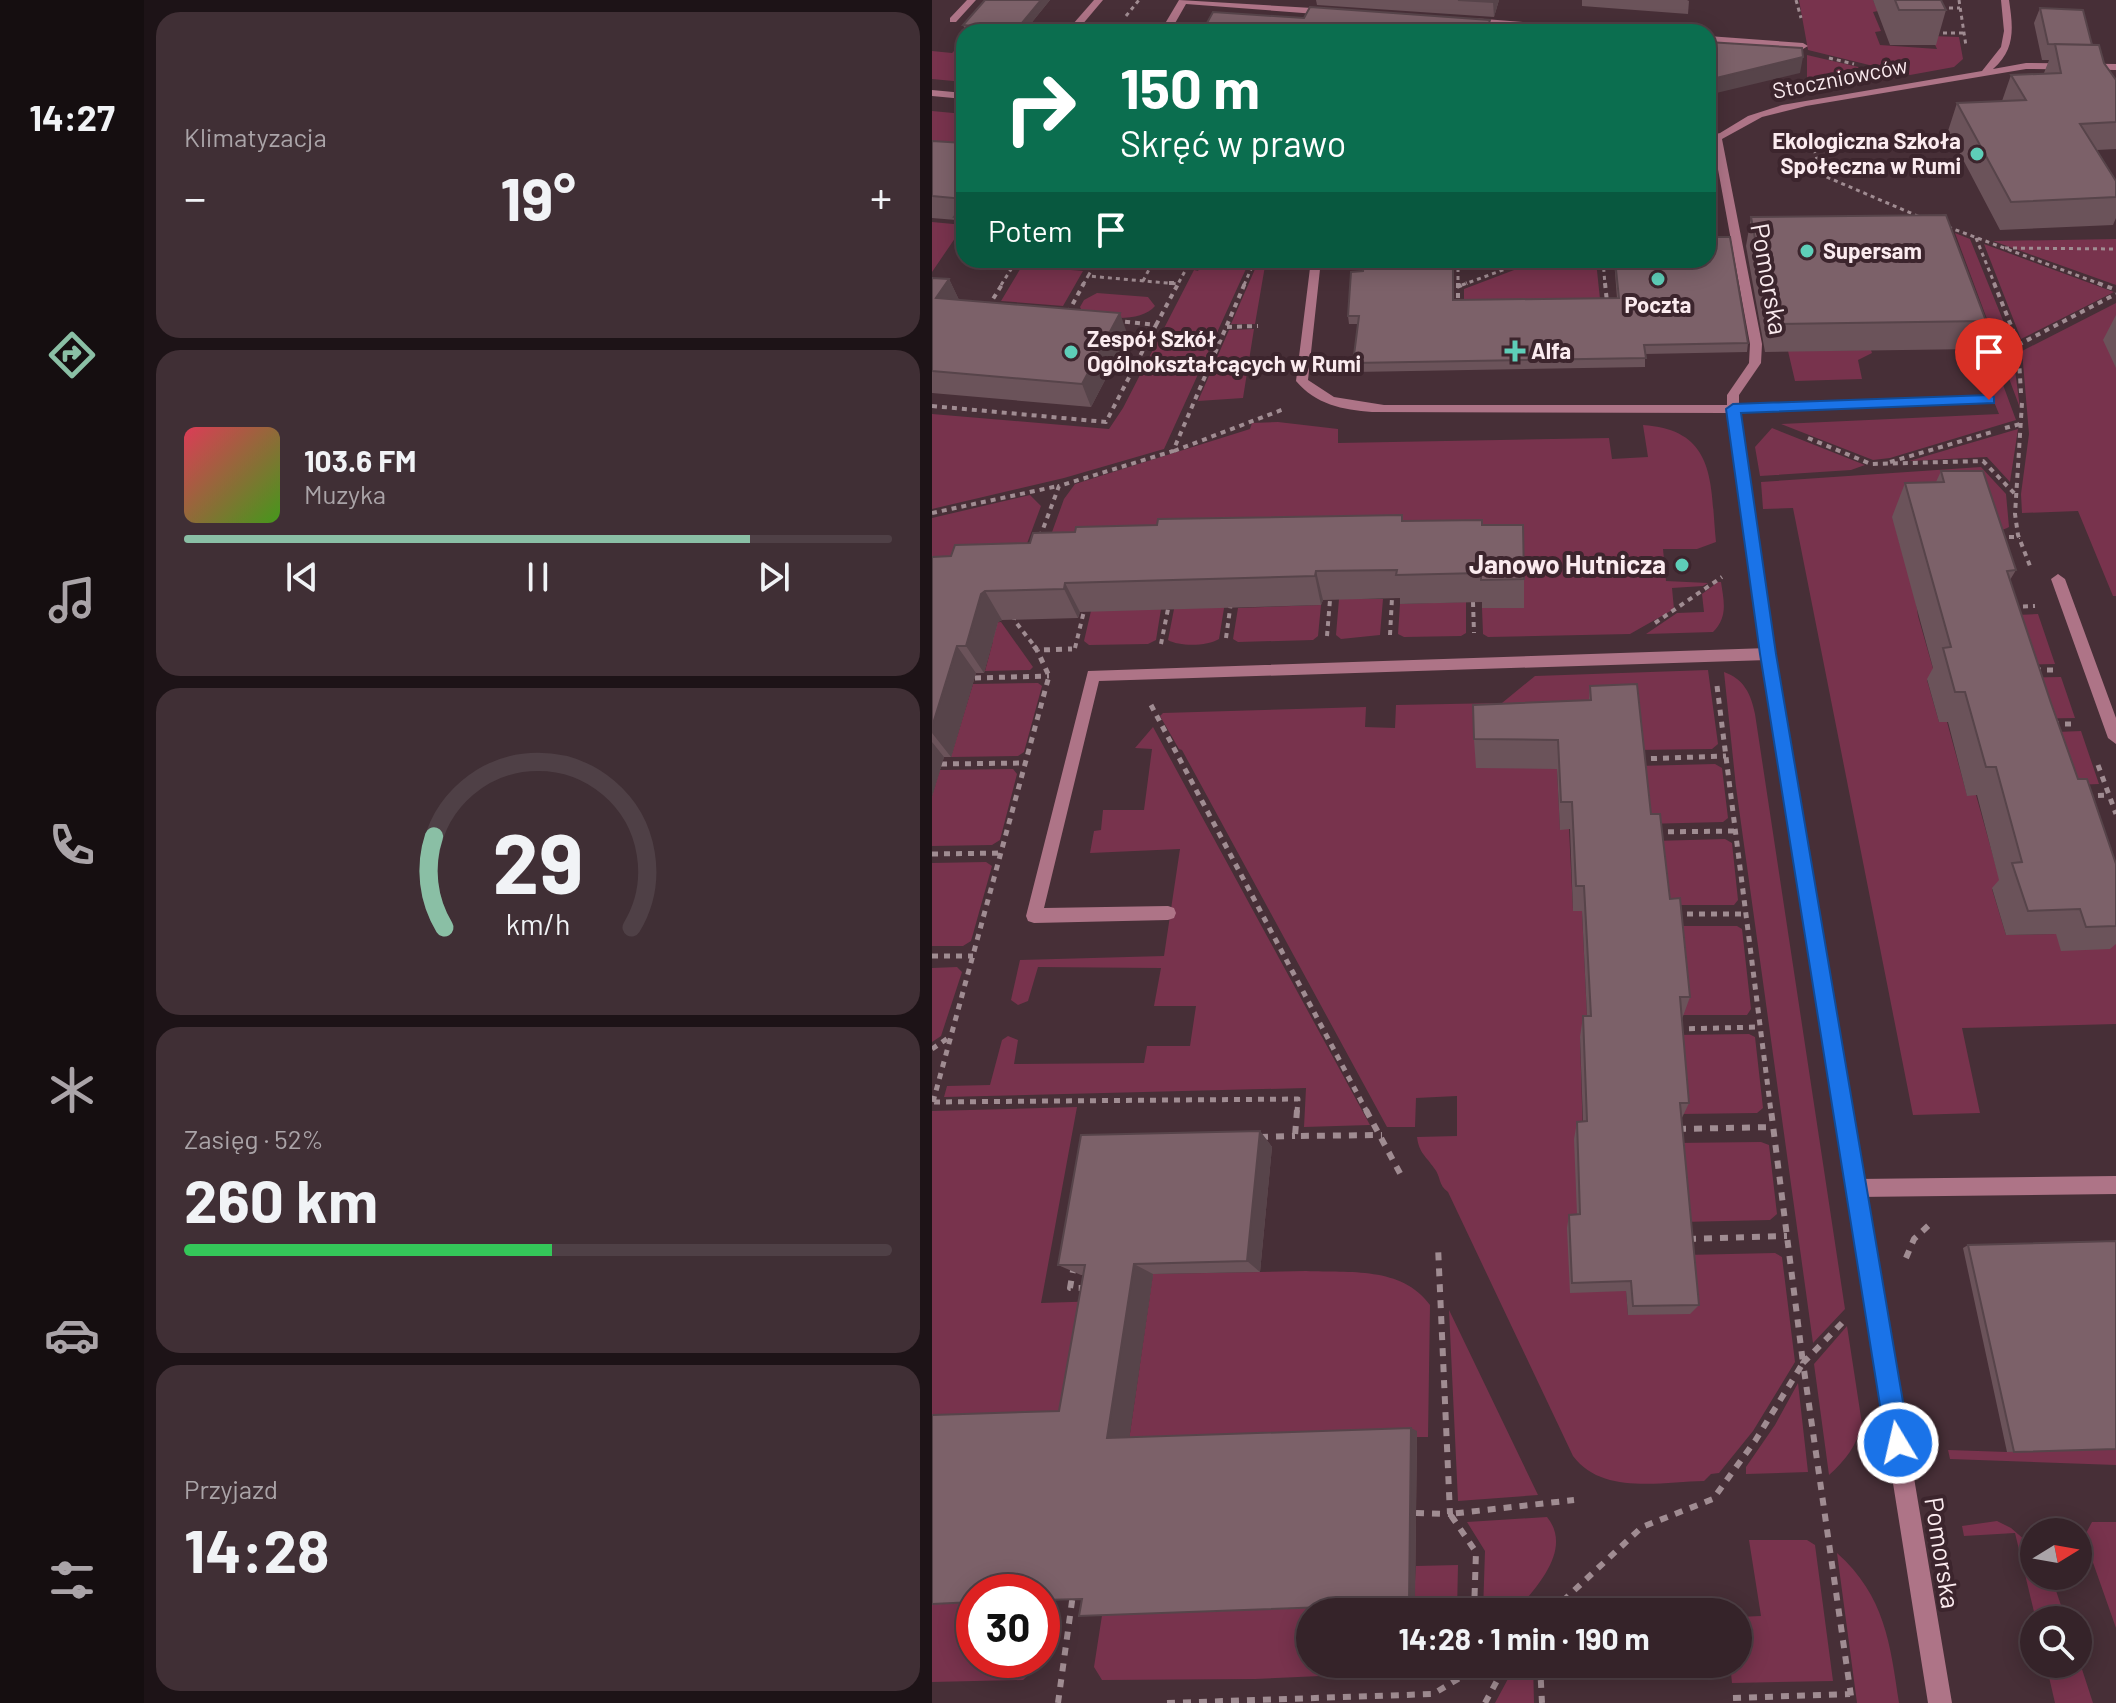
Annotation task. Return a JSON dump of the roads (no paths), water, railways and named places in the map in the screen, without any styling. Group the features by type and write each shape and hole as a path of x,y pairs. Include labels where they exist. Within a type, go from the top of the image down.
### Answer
{"street":[{"path":"953,20 972,0"},
{"path":"1078,24 1099,0"},
{"path":"1985,71 2000,60 2008,47 2005,0"},
{"path":"1170,24 1183,1 1344,13"},
{"path":"1455,20 1490,24"},
{"path":"1716,40 1803,46"},
{"name":"Stoczniowców","path":"1716,137 1772,110 1985,71 2026,66 2116,67"},
{"path":"932,93 956,95"},
{"name":"Pomorska","path":"1716,158 1756,344 1755,363 1733,395 1733,409 1768,654 1940,1703"},
{"path":"1315,268 1302,381 1319,398 1347,407 1733,409 1989,400"},
{"path":"2058,579 2116,738"},
{"path":"1168,913 1034,916 1093,675 1768,654"},
{"path":"1857,1188 2116,1185"}],"place":[{"name":"Ekologiczna Szkoła Społeczna w Rumi","path":"1977,154"},
{"name":"Supersam","path":"1807,251"},
{"name":"Poczta","path":"1658,279"},
{"name":"Alfa","path":"1515,351"},
{"name":"Zespół Szkół Ogólnokształcących w Rumi","path":"1071,352"},
{"name":"Janowo Hutnicza","path":"1682,565"}]}
